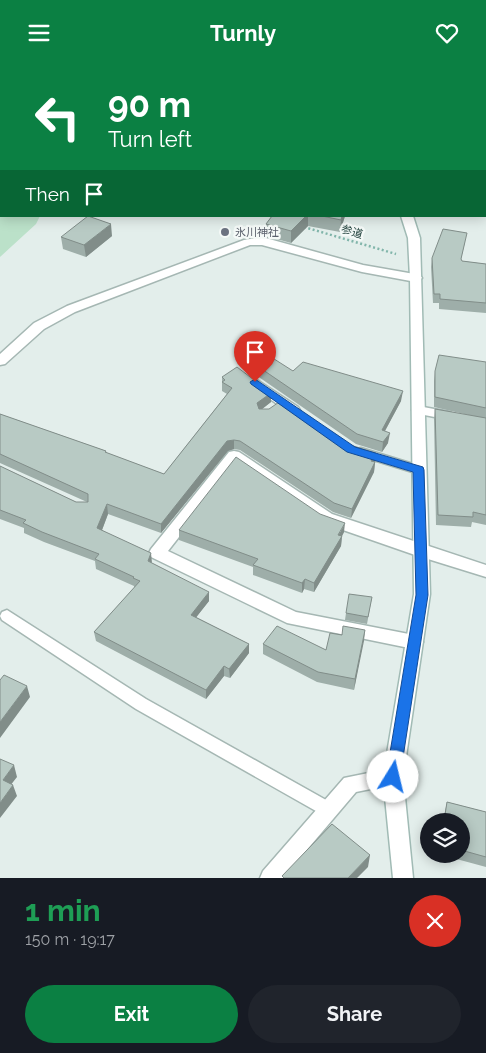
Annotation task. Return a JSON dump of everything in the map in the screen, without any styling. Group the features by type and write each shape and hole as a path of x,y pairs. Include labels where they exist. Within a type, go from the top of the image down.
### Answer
{"street":[{"path":"403,878 393,777 422,595 416,278 414,238 408,217"},
{"path":"0,361 39,326 71,309 248,242 262,241 362,268 416,278"},
{"path":"414,641 293,618 157,553 234,456 326,518 486,571"},
{"path":"270,878 351,784 393,777"}],"lane":[{"path":"248,377 305,418"},
{"path":"270,410 282,402"},
{"path":"418,410 466,419"},
{"path":"351,449 419,470"},
{"path":"6,616 141,704 328,809"}],"path":[{"name":"参道","path":"304,227 404,256"}],"green space":[{"path":"0,217 40,217 36,224 0,257"}],"building":[{"path":"87,217 111,224 84,245 61,237"},
{"path":"271,217 305,217 291,231 266,224"},
{"path":"327,217 342,217 341,220"},
{"path":"443,229 467,233 462,261 486,264 486,303 440,299 440,294 434,294 432,258"},
{"path":"260,350 293,371 303,362 403,391 382,430 390,433 383,442 357,434 247,359"},
{"path":"439,355 486,362 486,408 435,397 435,371"},
{"path":"237,367 271,393 257,403 259,409 269,409 282,400 347,444 376,453 371,461 375,462 352,509 334,503 240,441 234,440 227,441 161,524 107,504 97,528 151,553 148,561 209,592 191,615 249,644 229,669 224,666 206,690 94,632 140,581 95,559 99,554 42,532 23,523 26,520 0,510 0,466 76,502 88,502 88,494 0,454 0,414 106,451 164,474 232,388 222,382 225,380 222,377"},
{"path":"435,409 486,418 486,515 473,512 473,517 438,515"},
{"path":"236,457 320,514 345,523 338,535 342,536 314,583 305,579 302,583 253,565 258,559 179,530"},
{"path":"349,594 372,597 368,617 346,613"},
{"path":"277,626 326,650 330,633 342,635 343,626 365,630 355,679 318,672 263,644"},
{"path":"4,675 27,686 0,722 0,680"},
{"path":"0,759 14,765 3,780 13,785 0,803"},
{"path":"447,802 486,812 486,857 470,853 470,813 445,813"},
{"path":"332,824 370,855 348,878 284,878 282,876"}],"place":[{"name":"氷川神社","path":"225,232"}],"route":[{"path":"255,382 351,449 419,470 422,595 393,777"}]}
